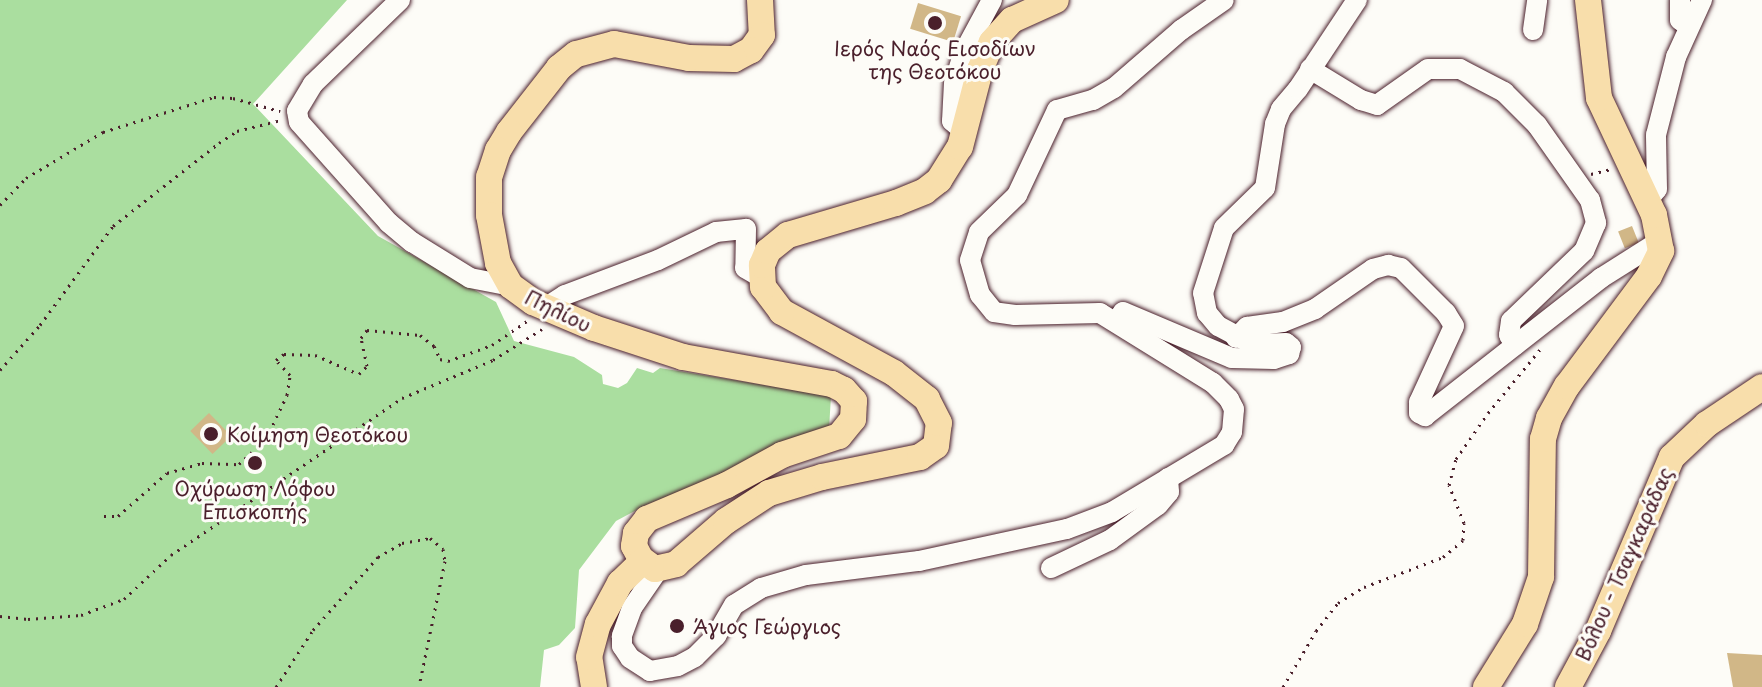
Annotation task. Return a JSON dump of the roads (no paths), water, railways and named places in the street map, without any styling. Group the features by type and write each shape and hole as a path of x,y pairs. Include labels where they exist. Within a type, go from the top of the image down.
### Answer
{"main road":[{"name":"Πηλίου","path":"660,563 635,549 635,536 655,515 727,485 782,455 839,436 854,415 852,398 832,384 683,357 552,311 511,286 498,263 491,231 488,191 492,167 509,132 565,62 588,48 614,44 689,58 734,59 751,50 762,35 760,0"},
{"path":"594,687 589,657 598,624 620,583 660,563 769,493 822,477 920,457 938,441 937,417 923,394 894,373 782,312 767,293 762,278 765,256 788,235 884,207 931,187 956,158 980,70 992,42 1012,20 1056,0"},
{"path":"1486,687 1525,624 1541,577 1543,449 1549,418 1572,377 1660,257 1661,240 1648,200 1628,164 1599,98 1588,0"},
{"name":"Βόλου - Τσαγκαράδας","path":"1568,687 1598,631 1672,457 1707,424 1762,387"}],"street":[{"path":"400,0 319,78 301,100 296,115 302,127 381,214 412,242 470,278 511,286"},
{"path":"965,132 952,121 954,84 964,52 992,0"},
{"path":"660,563 632,608 622,636 622,646 630,658 650,671 678,666 695,657 716,636 734,605 761,588 806,575 934,558 1067,529 1112,512 1224,445 1232,432 1234,409 1213,383 1116,322 1093,311 1015,315 994,312 974,284 970,268 972,249 983,228 1017,195 1057,110 1093,100 1114,88 1181,30 1224,0"},
{"path":"1116,322 1123,312 1232,358 1279,359 1291,349 1283,343 1259,345 1236,338 1208,316 1203,293 1221,232 1265,188 1276,119 1357,0"},
{"path":"1533,30 1537,0"},
{"path":"1680,0 1680,20 1687,25"},
{"path":"1648,200 1657,189 1656,135 1676,57 1687,25 1702,0"},
{"path":"1310,69 1351,95 1374,105 1384,102 1428,69 1445,67 1465,71 1518,102 1576,179 1594,208 1596,223 1592,239 1579,256 1514,316 1508,331 1515,345"},
{"path":"552,311 565,295 658,260 716,232 746,229 745,268 762,278"},
{"path":"1236,338 1247,327 1283,322 1306,313 1369,272 1388,265 1405,270 1453,323 1452,335 1419,402 1422,415 1433,412 1601,278 1661,240"},
{"path":"1051,568 1110,540 1158,505 1169,492 1168,478"}],"place":[{"name":"Ιερός Ναός Εισοδίων της Θεοτόκου","path":"935,23"},
{"name":"Κοίμηση Θεοτόκου","path":"211,434"},
{"name":"Οχύρωση Λόφου Επισκοπής","path":"255,463"},
{"name":"Άγιος Γεώργιος","path":"677,626"}]}
